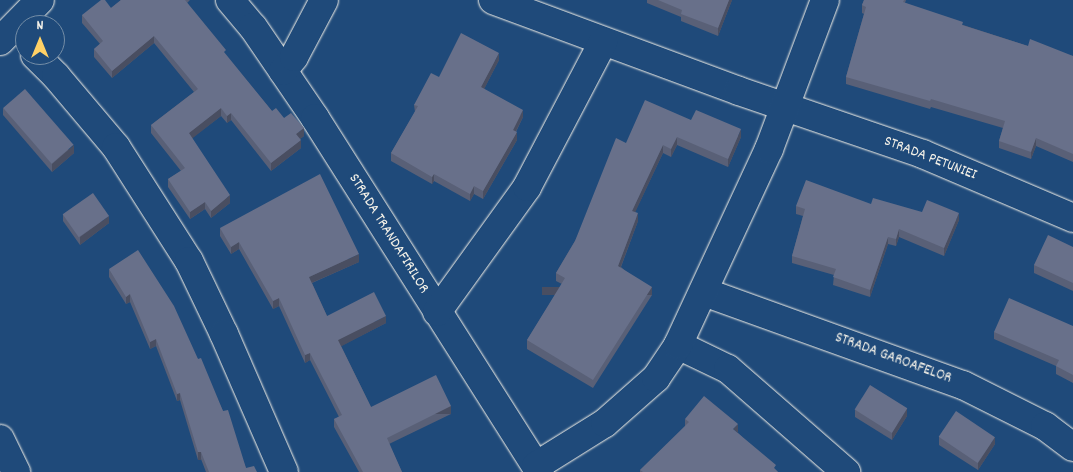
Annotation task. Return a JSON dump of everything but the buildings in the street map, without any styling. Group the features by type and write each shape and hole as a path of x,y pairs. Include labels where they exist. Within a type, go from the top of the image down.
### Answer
{"street":[{"path":"12,39 40,0"},
{"name":"STRADA TRANDAFIRILOR","path":"230,0 253,27 283,71 538,469"},
{"path":"283,71 294,57 324,0"},
{"name":"STRADA PETUNIEI","path":"493,0 784,107 923,154 1073,218"},
{"path":"538,469 605,423 656,378 678,345 769,149 825,0"},
{"path":"437,312 527,187 603,42"},
{"path":"45,65 116,147 189,261 228,343 284,472"},
{"name":"STRADA GAROAFELOR","path":"704,292 963,385 1045,426 1073,447"},
{"path":"678,345 728,369 846,472"},
{"path":"0,439 16,472"}]}
